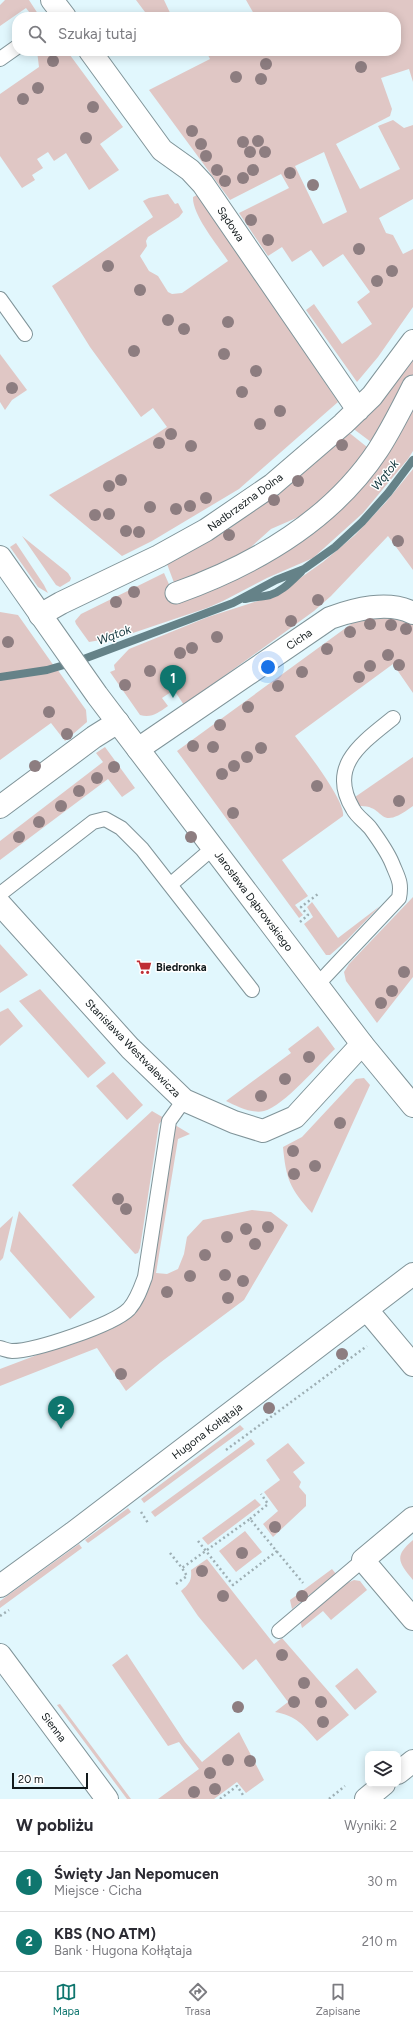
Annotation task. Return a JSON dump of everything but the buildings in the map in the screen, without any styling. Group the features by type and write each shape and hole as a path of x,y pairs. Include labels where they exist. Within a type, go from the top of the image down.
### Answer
{"street":[{"name":"Sądowa","path":"94,56 162,150 190,170 203,184 358,410"},
{"name":"Nadbrzeżna Dolna","path":"40,615 61,603 159,556 212,526 272,484 358,410 390,374 413,341"},
{"path":"176,593 215,579 242,566 304,527 354,480 377,451 413,386"},
{"path":"3,568 40,615"},
{"name":"Cicha","path":"138,749 330,618 352,610 374,607 393,607 413,614"},
{"name":"Jarosława Dąbrowskiego","path":"40,615 97,695 317,985 362,1044 413,1106"},
{"path":"0,807 118,722"},
{"name":"Stanisława Westwalewicza","path":"0,904 130,1048 184,1100 234,1122 263,1131 295,1117 362,1044"},
{"name":"Hugona Kołłątaja","path":"0,1586 413,1274"},
{"path":"367,1310 413,1365"},
{"path":"413,1518 363,1560 413,1619"},
{"name":"Sienna","path":"0,1655 107,1799"},
{"path":"401,1770 413,1760"},
{"path":"366,1799 380,1787"}],"lane":[{"path":"0,59 12,51"},
{"path":"0,299 25,334"},
{"path":"317,985 399,898 401,886 388,855 371,829 353,810 342,785 347,764 363,742 393,718"},
{"path":"0,894 93,822 105,819 121,828 142,849 252,990"},
{"path":"170,885 213,848"},
{"path":"0,1348 11,1351 45,1346 114,1320 128,1309 139,1294 145,1277 169,1121 184,1100"},
{"path":"279,1630 363,1560"}],"path":[{"path":"298,923 308,915 302,907 318,894"},
{"path":"224,1451 369,1344 392,1340"},
{"path":"182,1568 250,1519 268,1504 261,1494"},
{"path":"135,1517 148,1507"},
{"path":"141,1512 148,1523"},
{"path":"250,1519 302,1583 308,1579"},
{"path":"198,1541 233,1585 277,1551"},
{"path":"170,1553 187,1576 176,1584"},
{"path":"0,1616 13,1607"},
{"path":"220,1799 237,1786 243,1795"}],"shaded area":[{"path":"5,0 29,0 37,12 29,12 26,8 20,12 12,12 12,18 0,26 0,5"},
{"path":"136,0 164,0 170,12 145,12"},
{"path":"246,0 413,0 413,82 409,69 381,78 392,109 390,116 336,144 360,189 400,169 378,126 393,120 404,128 413,125 413,199 379,218 386,233 393,235 403,254 413,249 413,307 378,357 357,382 306,310 314,304 342,344 372,324 357,302 370,292 343,254 323,267 311,250 292,262 282,247 268,256 239,213 289,188 281,174 230,200 149,90 210,59 208,56 401,56 401,12 253,12","holes":["324,152 347,212 323,224 295,166"]},
{"path":"38,56 71,56 123,127 100,144 119,170 89,190 66,153 54,161 48,152 37,159 43,168 32,175 35,180 22,188 0,156 0,94 39,67"},
{"path":"168,194 175,204 178,203 183,212 179,217 148,237 146,241 147,246 140,256 149,271 158,276 168,292 172,294 182,293 228,261 197,213 193,197 199,194 338,402 239,489 152,541 122,556 49,495 167,427 153,408 141,417 90,347 52,286 153,217 143,201 149,198"},
{"path":"413,352 413,377 375,445 351,427"},
{"path":"0,354 27,390 12,400 5,410 0,402"},
{"path":"413,399 413,451 408,459 363,513 313,558 267,578 207,608 124,636 89,642 76,624 75,621 81,614 164,573 176,600 278,552"},
{"path":"347,431 372,451 310,512 271,529 242,555 176,588 167,564 230,528 301,475"},
{"path":"413,469 413,570 388,536 331,596 314,611 184,705 174,690 162,698 168,706 158,713 148,716 140,715 110,672 115,670 114,665 129,649 208,617 264,599 289,586 323,562 355,535 386,502"},
{"path":"22,536 68,573 71,578 70,581 60,587 56,585"},
{"path":"16,543 48,593 38,587 10,547"},
{"path":"0,612 18,615 54,666 0,674"},
{"path":"385,616 413,624 413,693 393,664 295,736 332,788 342,809 343,816 282,860 308,896 295,905 303,915 299,918 177,751 358,619"},
{"path":"57,669 86,710 87,722 65,741 51,723 0,760 0,678"},
{"path":"105,747 135,788 122,797 108,779 0,860 0,841 103,762 96,753"},
{"path":"413,757 413,806 393,818 387,818 382,816 374,809 358,806 355,797"},
{"path":"413,897 413,977 377,1023 346,981 344,972 349,964"},
{"path":"312,902 338,938 380,906 347,940 330,955 326,955 304,924 313,917 307,907"},
{"path":"0,944 28,975 0,993"},
{"path":"40,989 106,1063 88,1078 19,1001"},
{"path":"8,1008 23,1026 0,1046 0,1012"},
{"path":"318,1026 335,1049 291,1093 272,1108 259,1112 244,1109 226,1101 291,1053 288,1049"},
{"path":"113,1072 143,1105 127,1120 96,1086"},
{"path":"364,1078 370,1085 312,1213 290,1183 283,1147 302,1137 356,1079"},
{"path":"152,1111 164,1118 159,1124 140,1248 138,1253 135,1254 72,1185"},
{"path":"175,1125 190,1134 178,1139 156,1273 167,1274 178,1269 184,1254 187,1237 203,1220 252,1210 271,1212 288,1225 244,1300 161,1362 126,1391 97,1348 0,1386 0,1369 124,1322 133,1313"},
{"path":"19,1211 95,1297 70,1319 10,1251"},
{"path":"13,1216 3,1258 0,1261 0,1228"},
{"path":"240,1425 244,1429 144,1503 141,1499"},
{"path":"251,1439 255,1444 155,1517 151,1512"},
{"path":"288,1443 305,1463 293,1472 301,1482 299,1487 306,1495 306,1506 273,1537 263,1524 278,1511 264,1492 280,1480 266,1460"},
{"path":"255,1499 261,1505 208,1545 202,1538"},
{"path":"128,1508 131,1512 88,1543 85,1540"},
{"path":"245,1531 262,1552 236,1572 219,1551"},
{"path":"413,1540 413,1580 401,1564 400,1559 403,1550"},
{"path":"79,1544 82,1548 0,1608 0,1601"},
{"path":"207,1559 274,1644 282,1638 349,1715 317,1741 299,1722 289,1716 275,1712 288,1702 256,1659 243,1670 198,1616 181,1591 189,1582 191,1570"},
{"path":"332,1569 336,1574 292,1609 290,1600"},
{"path":"354,1580 360,1581 367,1590 331,1620 323,1611 302,1628 300,1621 345,1584"},
{"path":"127,1654 185,1742 202,1762 239,1732 264,1780 246,1793 237,1782 214,1799 158,1799 199,1769 179,1742 168,1746 112,1665"},
{"path":"357,1668 377,1692 355,1710 335,1686"},
{"path":"60,1704 131,1799 127,1799 57,1705"}],"waterway":[{"name":"Wątok","path":"0,677 47,670 81,660 233,603 276,580 304,569 335,547 362,522 388,493 413,460"},
{"name":"Wątok","path":"245,599 267,596 275,593 287,585 301,572"}],"place":[{"name":"Święty Jan Nepomucen","path":"173,698"},
{"name":"Biedronka","path":"144,967"},
{"name":"KBS (NO ATM)","path":"61,1429"}]}
